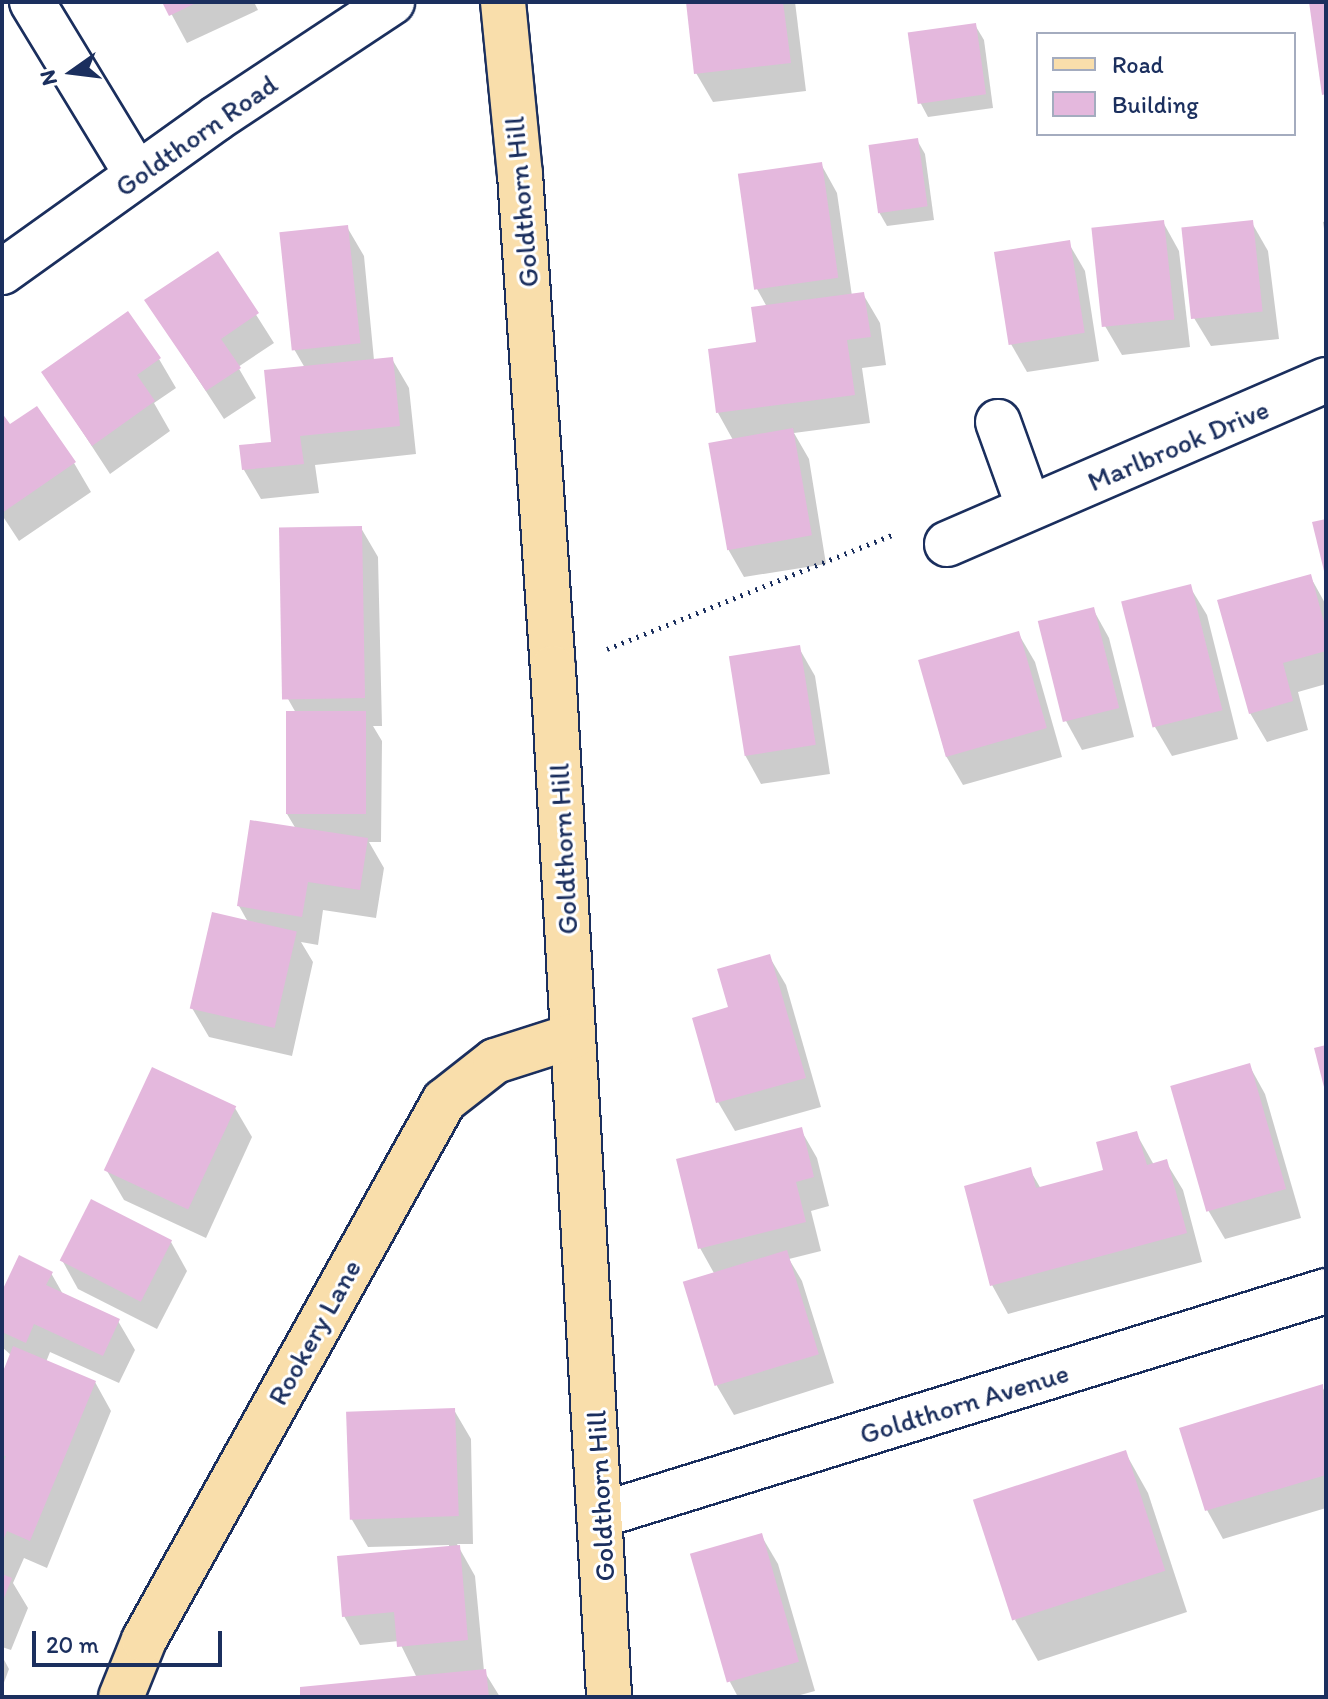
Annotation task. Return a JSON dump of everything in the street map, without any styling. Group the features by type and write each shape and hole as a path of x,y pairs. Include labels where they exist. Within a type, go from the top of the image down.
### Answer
{"main road":[{"name":"Goldthorn Hill","path":"503,2 520,174 553,668 609,1697"},
{"name":"Rookery Lane","path":"121,1697 144,1640 444,1101 495,1061 573,1036"}],"street":[{"path":"32,2 137,175"},
{"name":"Goldthorn Road","path":"2,272 137,175 392,2"},
{"name":"Marlbrook Drive","path":"947,544 1326,380"},
{"path":"998,422 1029,508"},
{"name":"Goldthorn Avenue","path":"601,1515 1326,1291"}],"path":[{"path":"553,668 666,628 906,529 947,544"}],"building":[{"path":"162,2 198,2 169,16"},
{"path":"686,2 783,2 791,63 694,74"},
{"path":"1309,2 1326,2 1326,94 1322,95"},
{"path":"976,23 986,94 918,104 908,33"},
{"path":"918,138 928,206 878,213 868,145"},
{"path":"822,162 838,278 754,290 738,174"},
{"path":"1164,220 1174,319 1102,327 1091,228"},
{"path":"1253,220 1263,311 1191,319 1181,228"},
{"path":"348,225 360,343 292,351 279,232"},
{"path":"1070,240 1085,333 1009,345 994,252"},
{"path":"218,251 259,313 221,339 241,368 206,391 144,300"},
{"path":"864,292 871,337 847,340 855,395 716,413 708,349 756,342 751,307"},
{"path":"128,311 161,358 137,375 155,401 92,446 41,372"},
{"path":"393,357 400,426 300,436 304,464 242,470 239,445 271,442 264,370"},
{"path":"37,406 76,462 2,513 2,413 10,424"},
{"path":"793,428 812,535 727,550 708,443"},
{"path":"1326,519 1326,575 1325,575 1312,522"},
{"path":"362,526 365,698 282,699 279,527"},
{"path":"1311,574 1326,630 1326,651 1283,663 1293,701 1249,714 1217,600"},
{"path":"1191,584 1222,710 1153,728 1121,601"},
{"path":"1094,607 1119,708 1063,722 1038,621"},
{"path":"1019,631 1047,728 946,757 918,660"},
{"path":"800,645 816,745 745,756 729,656"},
{"path":"286,711 366,711 366,814 286,814"},
{"path":"250,820 368,838 360,890 308,882 302,917 237,906"},
{"path":"212,912 297,932 275,1028 190,1008"},
{"path":"770,954 806,1078 716,1103 692,1018 728,1007 717,969"},
{"path":"1326,1045 1326,1091 1325,1091 1314,1048"},
{"path":"1250,1063 1286,1189 1206,1212 1170,1086"},
{"path":"152,1067 236,1106 188,1210 104,1170"},
{"path":"802,1127 814,1177 796,1182 806,1222 698,1249 676,1159"},
{"path":"1137,1131 1147,1165 1167,1159 1187,1233 990,1286 964,1186 1031,1167 1036,1188 1103,1170 1096,1142"},
{"path":"91,1199 172,1240 141,1302 60,1260"},
{"path":"787,1250 819,1354 715,1386 683,1282"},
{"path":"19,1255 53,1272 46,1285 120,1319 103,1356 34,1324 26,1343 2,1332 2,1291"},
{"path":"13,1346 96,1381 30,1541 7,1531 2,1543 2,1466 6,1456 2,1455 2,1374"},
{"path":"1323,1384 1326,1475 1205,1511 1179,1428"},
{"path":"455,1408 459,1516 350,1520 346,1412"},
{"path":"1126,1450 1165,1571 1012,1621 973,1500"},
{"path":"762,1533 799,1662 727,1682 690,1554"},
{"path":"460,1545 468,1640 397,1647 394,1612 342,1617 337,1556"},
{"path":"2,1574 12,1578 2,1603"},
{"path":"486,1669 489,1697 300,1697 300,1687"}]}
